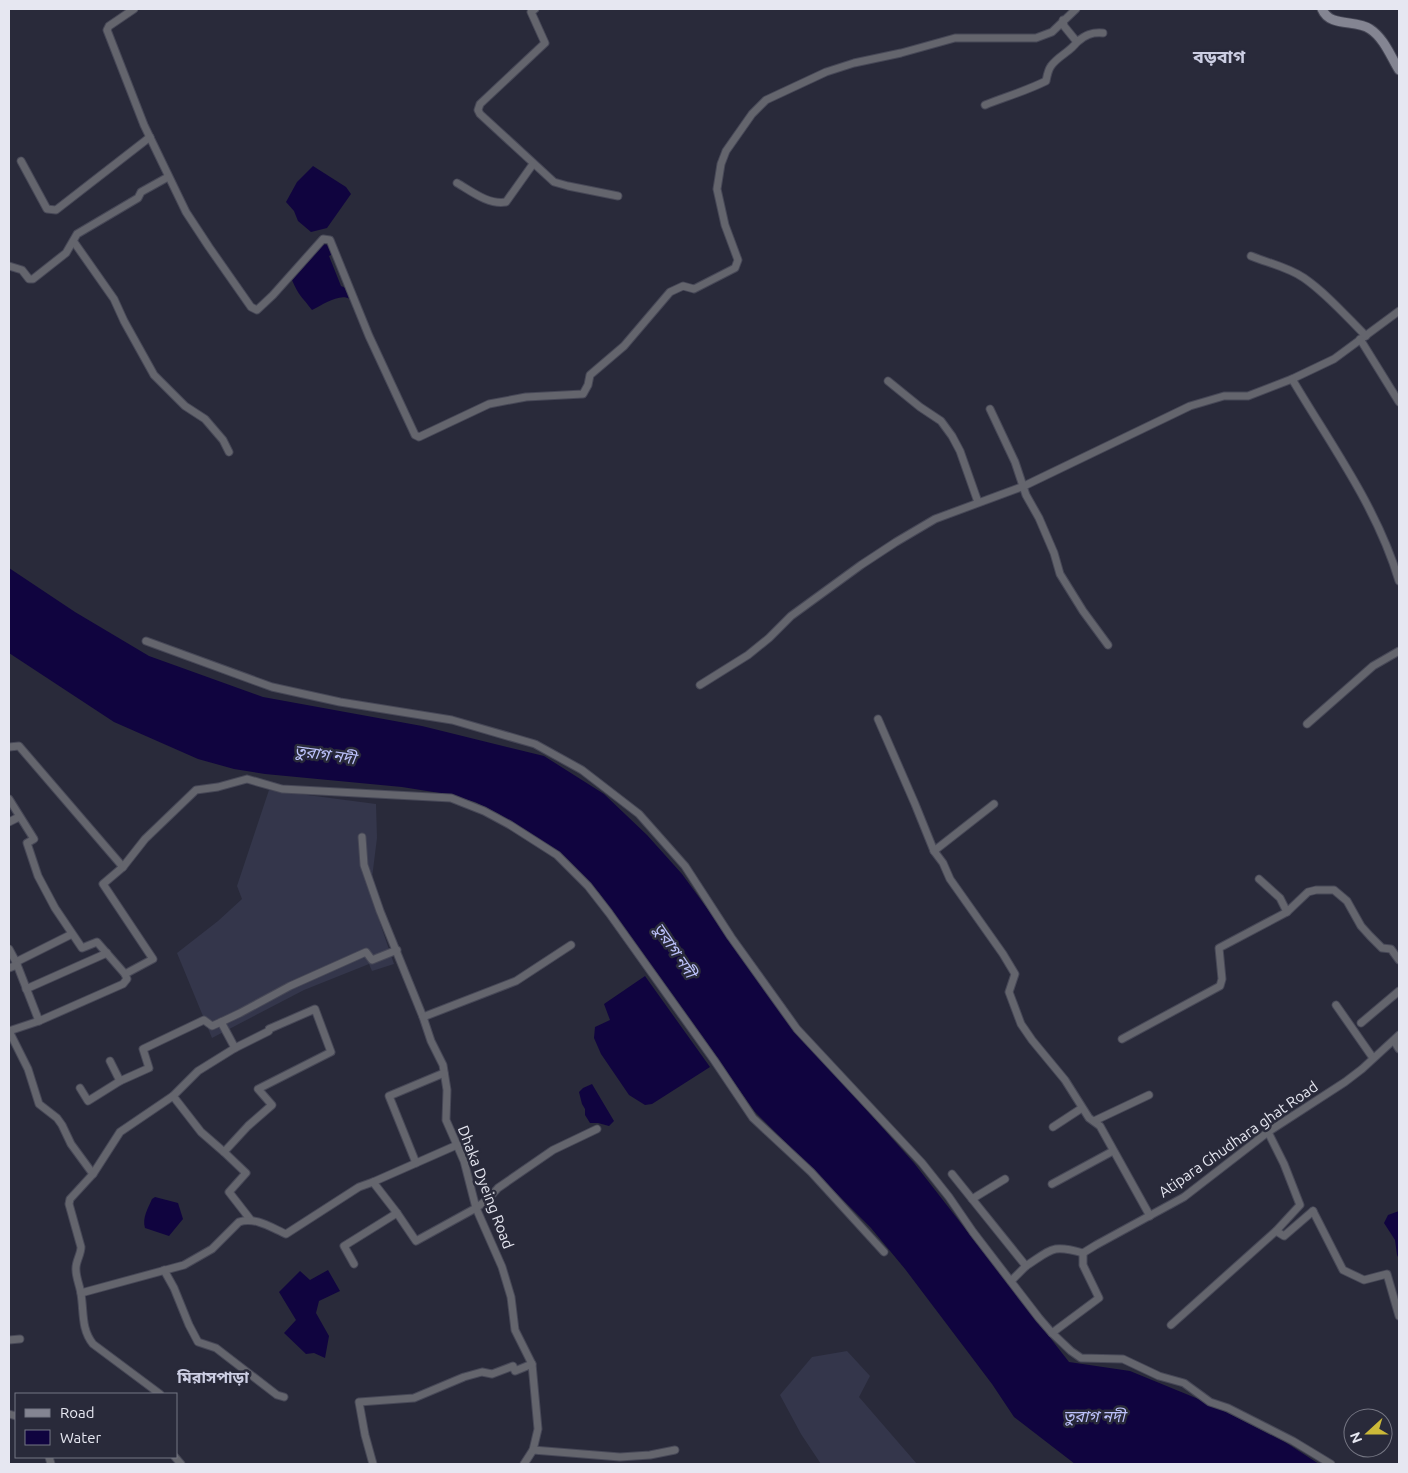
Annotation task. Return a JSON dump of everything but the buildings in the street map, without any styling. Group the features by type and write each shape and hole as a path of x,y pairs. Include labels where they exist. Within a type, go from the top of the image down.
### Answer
{"main road":[{"path":"1322,9 1324,14 1330,18 1369,28 1380,37 1399,70"}],"street":[{"path":"134,9 109,26 107,30 144,125 168,177 186,212 209,247 251,307 257,310 273,295 322,239 330,240 369,336 415,435 419,436 489,404 526,397 583,394 588,385 590,375 624,346 670,292 683,286 694,289 735,268 738,260 725,224 717,189 721,164 726,151 752,114 766,100 826,72 854,63 901,53 955,38 1036,38 1052,32 1076,9"},
{"path":"535,9 531,12 545,43 480,104 478,110 480,114 554,182 618,196"},
{"path":"1063,20 1064,26 1077,42"},
{"path":"985,105 1046,81 1050,68 1084,36 1095,32 1103,33"},
{"path":"22,161 47,209 56,210 150,137"},
{"path":"456,183 488,201 506,202 533,164"},
{"path":"9,266 22,270 29,279 33,279 66,253 77,234 138,198 141,192 168,177"},
{"path":"74,242 114,299 154,375 185,406 205,419 223,440 229,452"},
{"path":"1251,256 1283,267 1304,278 1325,296 1363,338 1399,402"},
{"path":"700,686 748,655 769,638 791,616 846,576 896,542 935,519 1024,486 1190,406 1224,396 1248,396 1292,379 1334,359 1399,311"},
{"path":"1292,379 1318,424 1348,468 1376,522 1399,577"},
{"path":"888,382 920,407 942,420 960,451 978,502"},
{"path":"990,409 1015,462 1026,496 1039,518 1054,553 1060,574 1083,611 1108,645"},
{"path":"146,641 272,687 340,702 452,720 526,741 582,770 639,814 685,866 721,922 797,1029 922,1163 1052,1333 1081,1358 1123,1358 1159,1376 1184,1383 1210,1402 1228,1408 1293,1441 1331,1464"},
{"path":"1307,724 1373,666 1399,651"},
{"path":"878,719 916,804 934,851 943,863 950,879 1015,974 1009,992 1021,1024 1065,1080 1089,1118 1100,1126 1150,1216"},
{"path":"9,747 19,746 123,868"},
{"path":"125,974 153,959 103,884 123,868 145,839 196,790 218,787 248,779 282,789 451,798 484,811 510,825 556,855 588,886 665,990 753,1118 811,1172 884,1252"},
{"path":"9,799 34,839 27,842 38,876 72,934 82,948 97,942 108,953 127,979 123,984 39,1021 9,1031 28,1069 39,1104 57,1118 71,1144 93,1174"},
{"path":"934,851 994,804"},
{"path":"9,822 19,817"},
{"name":"Dhaka Dyeing Road","path":"362,837 364,865 380,911 424,1017 431,1041 443,1065 447,1090 446,1120 464,1161 476,1208 502,1267 511,1297 515,1330 532,1364 538,1429 533,1450 524,1464"},
{"path":"1259,880 1280,898 1287,912"},
{"path":"1122,1038 1220,986 1222,979 1219,948 1287,912 1308,892 1334,890 1346,901 1361,926 1370,936 1382,948 1391,949 1398,958"},
{"path":"9,968 72,934"},
{"path":"424,1017 516,981 571,945"},
{"path":"9,949 39,1021"},
{"path":"80,1088 88,1101 120,1081 149,1068 143,1049 204,1020 212,1026 290,986 366,952 372,960 397,950"},
{"path":"26,989 108,953"},
{"path":"1360,1023 1399,991"},
{"path":"1336,1005 1373,1058"},
{"path":"159,1393 93,1344 87,1336 76,1269 81,1247 69,1204 70,1199 93,1174 120,1132 173,1096 198,1071 270,1029 315,1009 330,1052 258,1089 272,1105 248,1126 224,1152"},
{"path":"221,1022 235,1048"},
{"name":"Atipara Ghudhara ghat Road","path":"1083,1253 1096,1244 1184,1197 1268,1132 1362,1070 1399,1035"},
{"path":"1394,1041 1399,1049"},
{"path":"110,1061 120,1081"},
{"path":"416,1163 390,1096 444,1073"},
{"path":"1094,1121 1149,1095"},
{"path":"173,1096 201,1132 246,1173 229,1192 250,1219 286,1234 358,1186 373,1182 457,1144"},
{"path":"1053,1126 1082,1108"},
{"path":"373,1182 416,1241 476,1208 498,1188 553,1150 597,1129"},
{"path":"1268,1132 1284,1164 1300,1206 1305,1211 1313,1211"},
{"path":"1052,1184 1113,1151"},
{"path":"952,1174 1026,1266"},
{"path":"972,1199 1005,1180"},
{"path":"1171,1325 1276,1231 1300,1206"},
{"path":"1276,1231 1284,1236 1313,1211"},
{"path":"1313,1211 1343,1270 1364,1280 1387,1274 1399,1316"},
{"path":"354,1264 344,1246 397,1213"},
{"path":"81,1293 184,1265 212,1249 239,1222 250,1219"},
{"path":"1011,1281 1026,1266 1053,1248 1067,1248 1083,1253 1083,1265 1099,1298 1052,1333"},
{"path":"164,1270 198,1342 216,1348 277,1395 284,1397"},
{"path":"9,1340 20,1339"},
{"path":"373,1464 359,1402 414,1398 464,1377 482,1372 492,1374 513,1366 515,1371 532,1364"},
{"path":"533,1450 620,1461 675,1450"}],"shaded area":[{"path":"269,790 376,804 377,838 370,894 394,964 372,971 369,964 304,990 212,1038 177,953 218,921 242,899 237,886"},
{"path":"847,1351 870,1376 859,1397 917,1464 821,1464 801,1434 780,1395 812,1357"}],"water":[{"path":"313,166 346,187 351,194 327,228 311,232 298,221 294,211 286,202 297,182"},
{"path":"322,244 329,245 333,254 329,256 341,286 348,289 352,297 350,299 341,297 312,310 292,280 294,275"},
{"name":"তুরাগ নদী","path":"9,568 75,612 149,656 263,697 422,726 544,756 604,794 647,835 682,874 799,1034 914,1163 1069,1362 1130,1371 1208,1403 1285,1442 1319,1464 1075,1464 1014,1417 992,1384 905,1269 871,1228 755,1112 599,893 568,860 499,814 475,802 446,794 402,787 265,774 234,769 198,759 114,722 9,653"},
{"path":"645,976 710,1067 652,1104 645,1105 629,1095 601,1054 594,1038 595,1027 610,1020 604,1004"},
{"path":"592,1084 614,1121 609,1126 590,1123 585,1115 585,1109 579,1092"},
{"path":"155,1197 178,1203 183,1219 169,1236 145,1228 146,1213 152,1199"},
{"path":"1399,1211 1399,1259 1395,1240 1384,1223 1388,1215"},
{"path":"328,1270 340,1291 319,1301 316,1313 329,1336 325,1358 314,1353 306,1354 284,1333 296,1320 279,1292 300,1271 310,1280"}],"district":[{"name":"বড়বাগ","path":"1219,56"},
{"name":"মিরাসপাড়া","path":"213,1377"}]}
